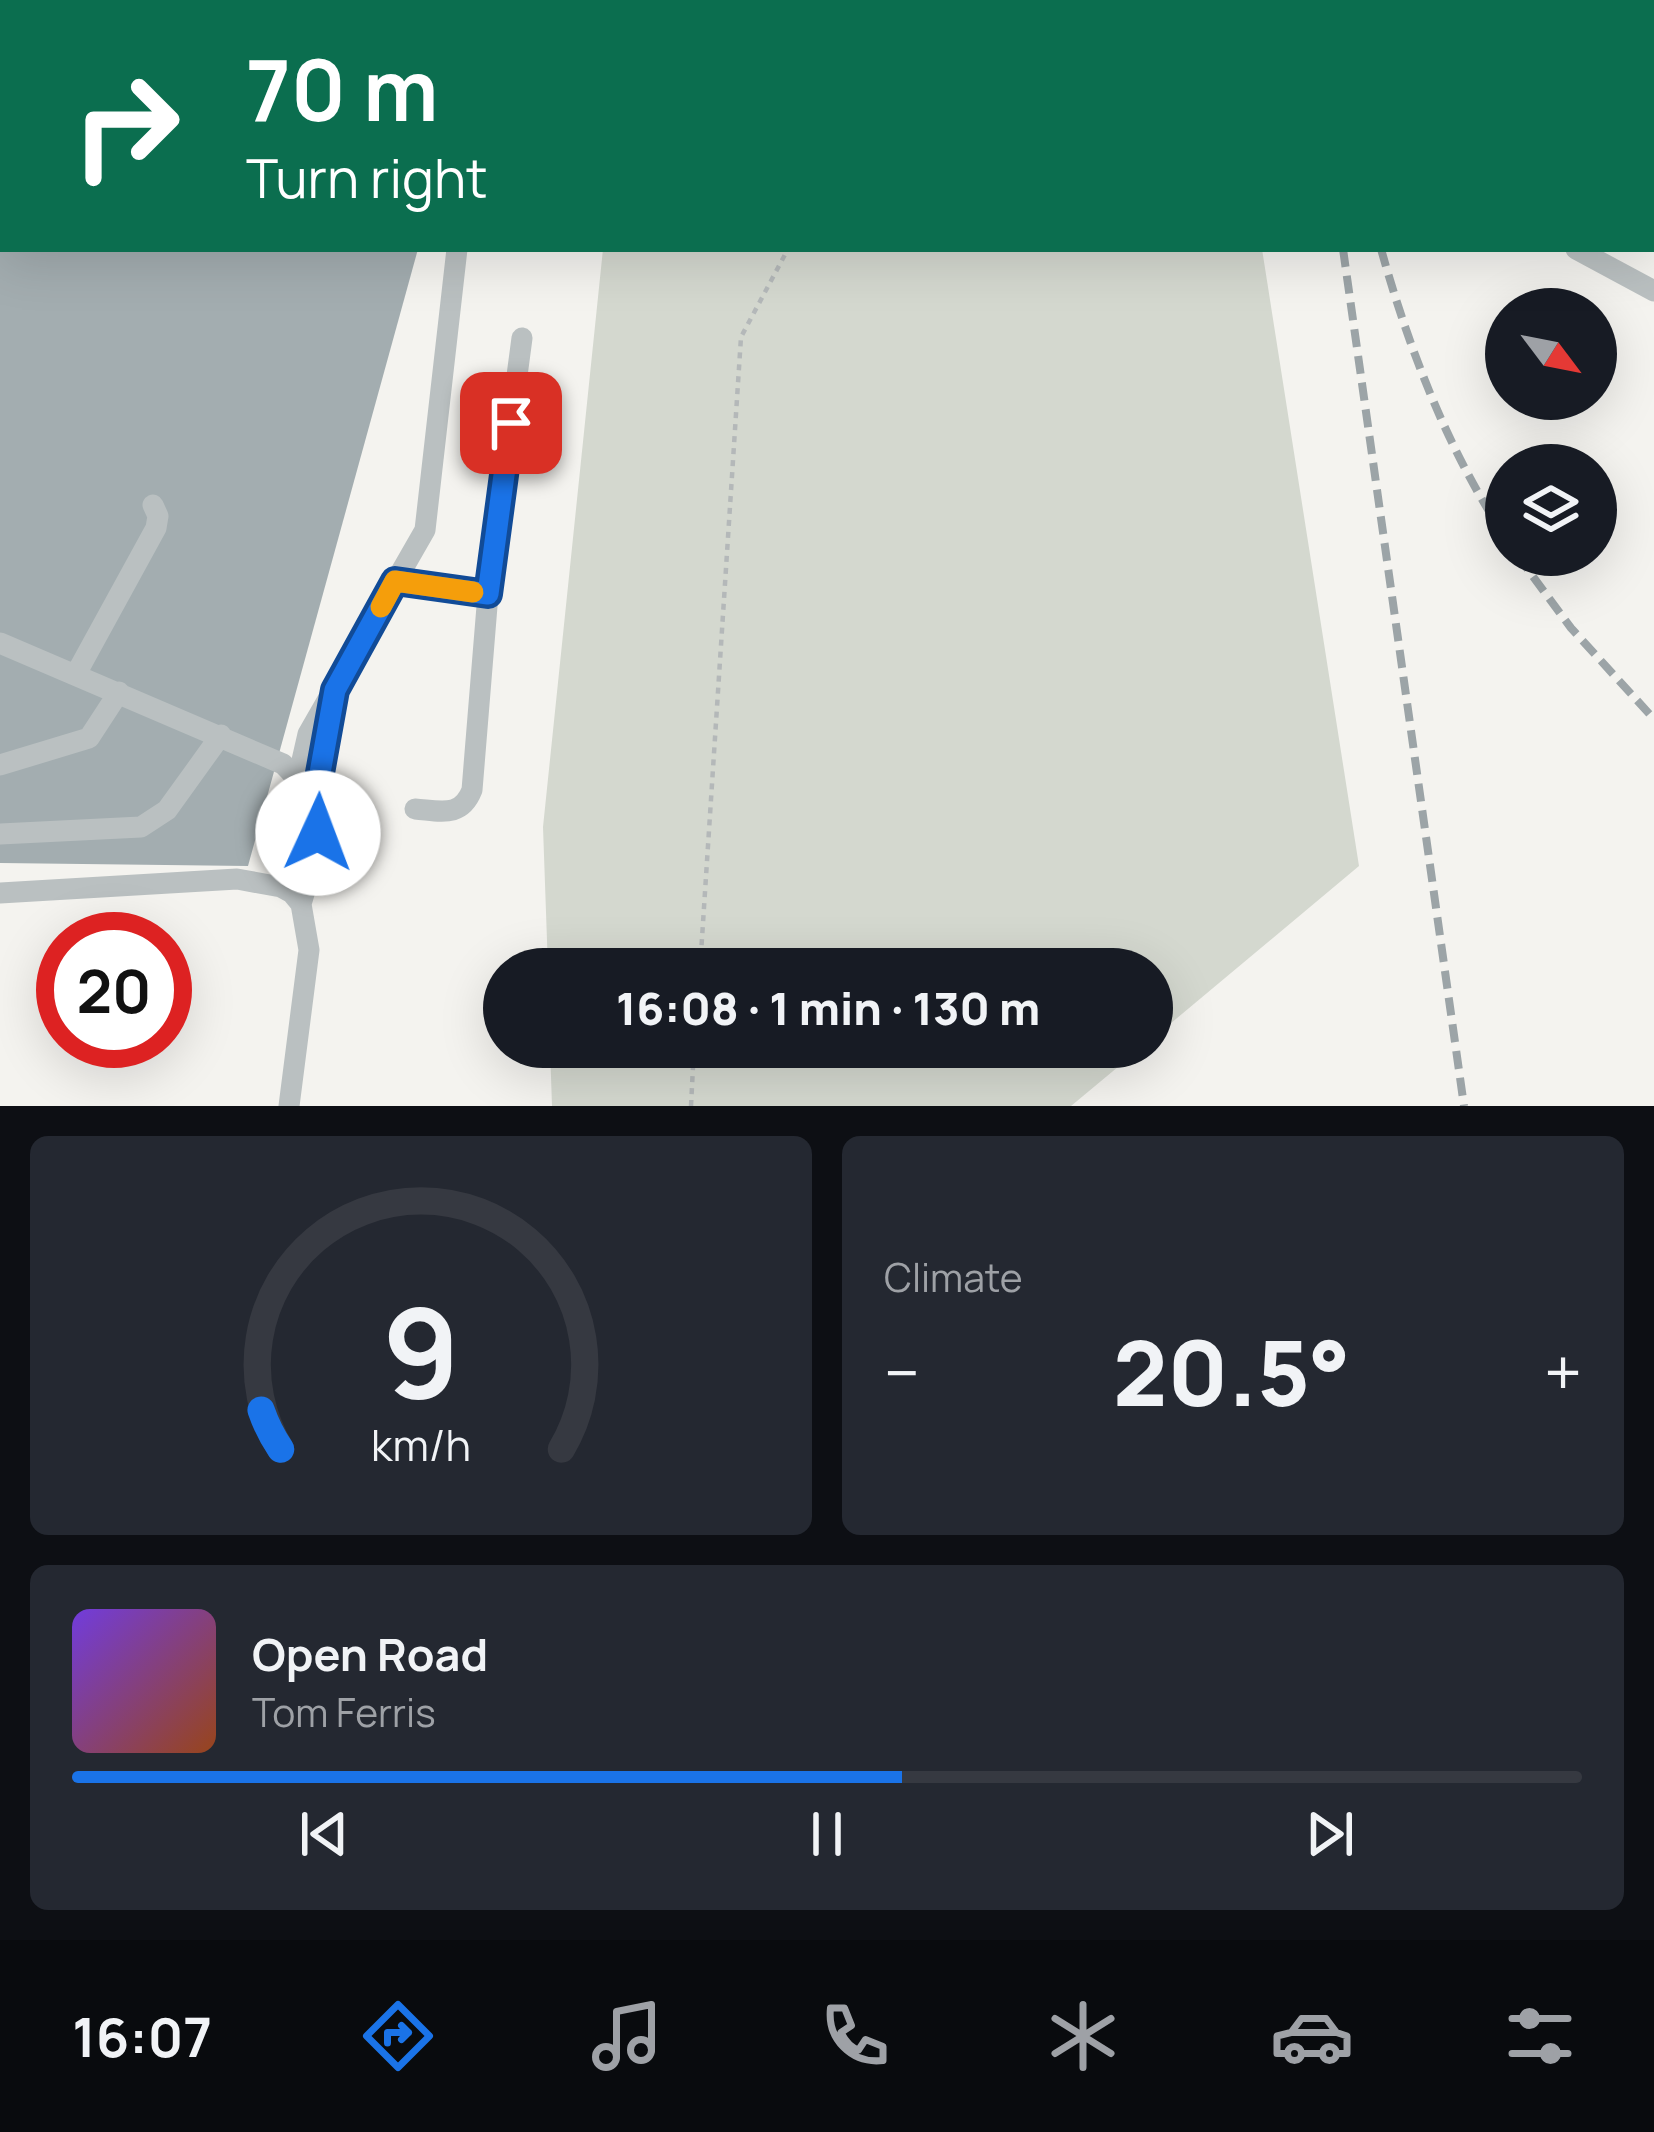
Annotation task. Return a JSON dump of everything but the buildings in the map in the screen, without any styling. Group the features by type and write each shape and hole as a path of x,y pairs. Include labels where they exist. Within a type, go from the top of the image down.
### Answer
{"street":[{"path":"298,778 308,734 425,530 458,252"},
{"path":"1582,252 1654,291"},
{"path":"416,809 455,812 466,806 472,790 488,594 522,338"},
{"path":"76,674 156,528 153,505"},
{"path":"395,581 488,594"},
{"path":"0,644 283,764 298,778 317,818"},
{"path":"289,1106 309,950 301,904 317,850 320,773 335,690"},
{"path":"0,766 89,738 119,692"},
{"path":"0,834 141,827 167,810 221,735"},
{"path":"0,893 237,879 281,887 301,904"}],"path":[{"path":"701,948 741,337 786,252"},
{"path":"691,1106 693,1068"}],"shaded area":[{"path":"603,252 1262,252 1359,866 1173,1021 1173,948 547,948 543,827"},
{"path":"551,1068 1117,1068 1071,1106 552,1106"}],"railway":[{"path":"1343,252 1464,1106"},
{"path":"1382,252 1432,398 1485,505"},
{"path":"1533,576 1571,628 1654,719"}],"slow traffic":[{"path":"381,607 395,581 473,592"}],"route":[{"path":"318,833 320,773 335,690 395,581 488,594 511,423"}]}
